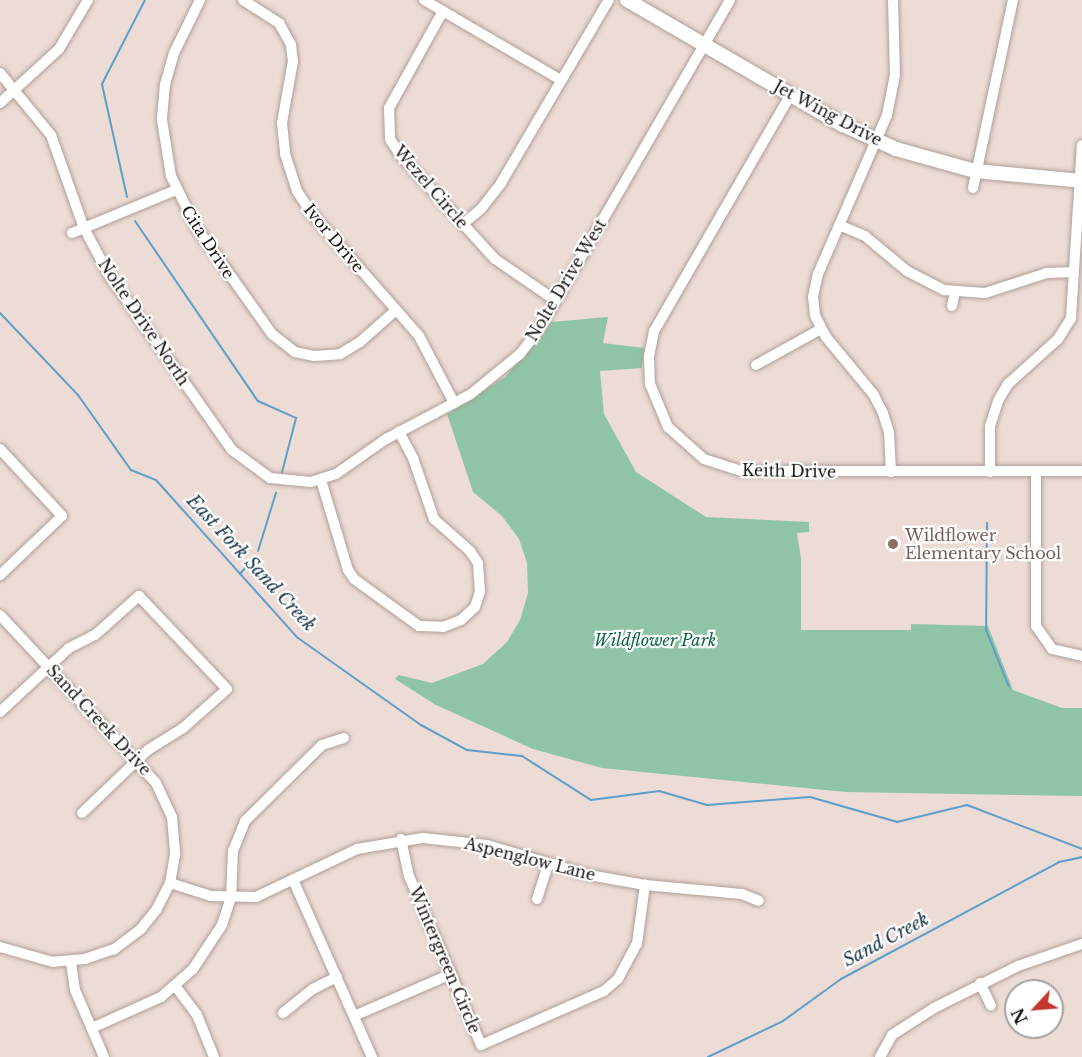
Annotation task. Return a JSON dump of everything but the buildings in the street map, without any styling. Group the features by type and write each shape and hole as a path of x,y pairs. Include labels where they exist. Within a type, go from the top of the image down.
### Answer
{"main road":[{"name":"Jet Wing Drive","path":"627,0 876,141 975,171 1081,181"}],"street":[{"path":"0,103 59,49 88,0"},
{"name":"Cita Drive","path":"200,0 174,53 162,101 165,152 176,190 231,278 287,348 314,356 340,354 360,342 396,310"},
{"name":"Ivor Drive","path":"243,0 279,23 291,45 293,61 282,123 285,154 297,191 312,214 423,342 454,403"},
{"path":"424,0 561,80"},
{"path":"463,224 495,192 609,0"},
{"name":"Nolte Drive West","path":"321,480 399,432 483,386 515,360 556,301 730,0"},
{"path":"891,472 889,432 879,404 821,329 815,315 814,286 876,141 893,90 893,0"},
{"path":"973,188 1013,0"},
{"name":"Wezel Circle","path":"443,11 394,97 387,118 390,139 400,155 495,259 556,301"},
{"name":"Nolte Drive North","path":"0,73 15,89 56,145 84,228 109,274 238,456 255,470 276,480 321,480"},
{"name":"Keith Drive","path":"790,94 659,320 649,357 652,395 676,436 692,451 718,465 741,471 1082,471"},
{"path":"990,472 990,426 995,408 1008,384 1068,326 1074,272 1082,145"},
{"path":"72,233 176,190"},
{"path":"839,225 874,242 916,277 955,292 994,292 1047,273 1074,272"},
{"path":"952,306 955,292"},
{"path":"756,365 821,329"},
{"path":"321,480 348,570 354,579 419,626 443,627 461,620 475,607 480,592 478,563 470,551 434,519 413,458 399,432"},
{"path":"0,449 62,516 0,575"},
{"path":"1036,471 1036,626 1052,649 1082,656"},
{"path":"0,712 69,648 95,635 138,596 227,689 192,721 137,760 82,813"},
{"name":"Sand Creek Drive","path":"0,615 156,783 172,817 175,855 170,883 157,909 132,937 105,953 71,962 35,960 0,947"},
{"path":"92,1028 147,1005 176,987 213,942 231,898 233,851 245,821 322,745 344,738"},
{"name":"Aspenglow Lane","path":"170,883 231,898 256,897 294,882 343,855 401,839 470,842 548,865 645,885 742,894 759,900"},
{"name":"Wintergreen Circle","path":"401,839 409,876 480,1045 612,986 630,963 637,944 645,885"},
{"path":"537,900 548,865"},
{"path":"294,882 372,1057"},
{"path":"880,1057 887,1040 898,1030 980,983 1082,944"},
{"path":"71,962 75,990 105,1057"},
{"path":"354,1016 451,975"},
{"path":"283,1013 303,996 337,977"},
{"path":"980,983 991,1006"},
{"path":"176,987 197,1015 214,1057"}],"green space":[{"name":"Wildflower Park","path":"608,317 603,343 644,348 642,368 600,371 604,414 636,472 706,517 809,522 809,532 797,533 801,558 801,630 911,630 911,624 988,626 1013,690 1062,708 1082,708 1082,796 846,792 602,768 533,749 436,705 395,679 399,675 432,683 483,664 507,642 520,620 528,593 527,563 519,539 502,516 473,492 447,414 505,377 551,322"}],"waterway":[{"path":"127,197 102,84 145,0"},
{"path":"135,221 258,401 296,418 282,472"},
{"name":"East Fork Sand Creek","path":"0,313 78,395 131,470 156,480 298,638 421,725 467,750 522,756 591,800 659,791 707,805 810,797 897,822 967,805 1082,849"},
{"path":"258,551 276,493"},
{"path":"987,523 986,630 1009,687"},
{"path":"240,574 251,561"},
{"name":"Sand Creek","path":"708,1057 783,1021 841,979 1059,862 1082,857"}],"place":[{"name":"Wildflower Elementary School","path":"893,544"}]}
